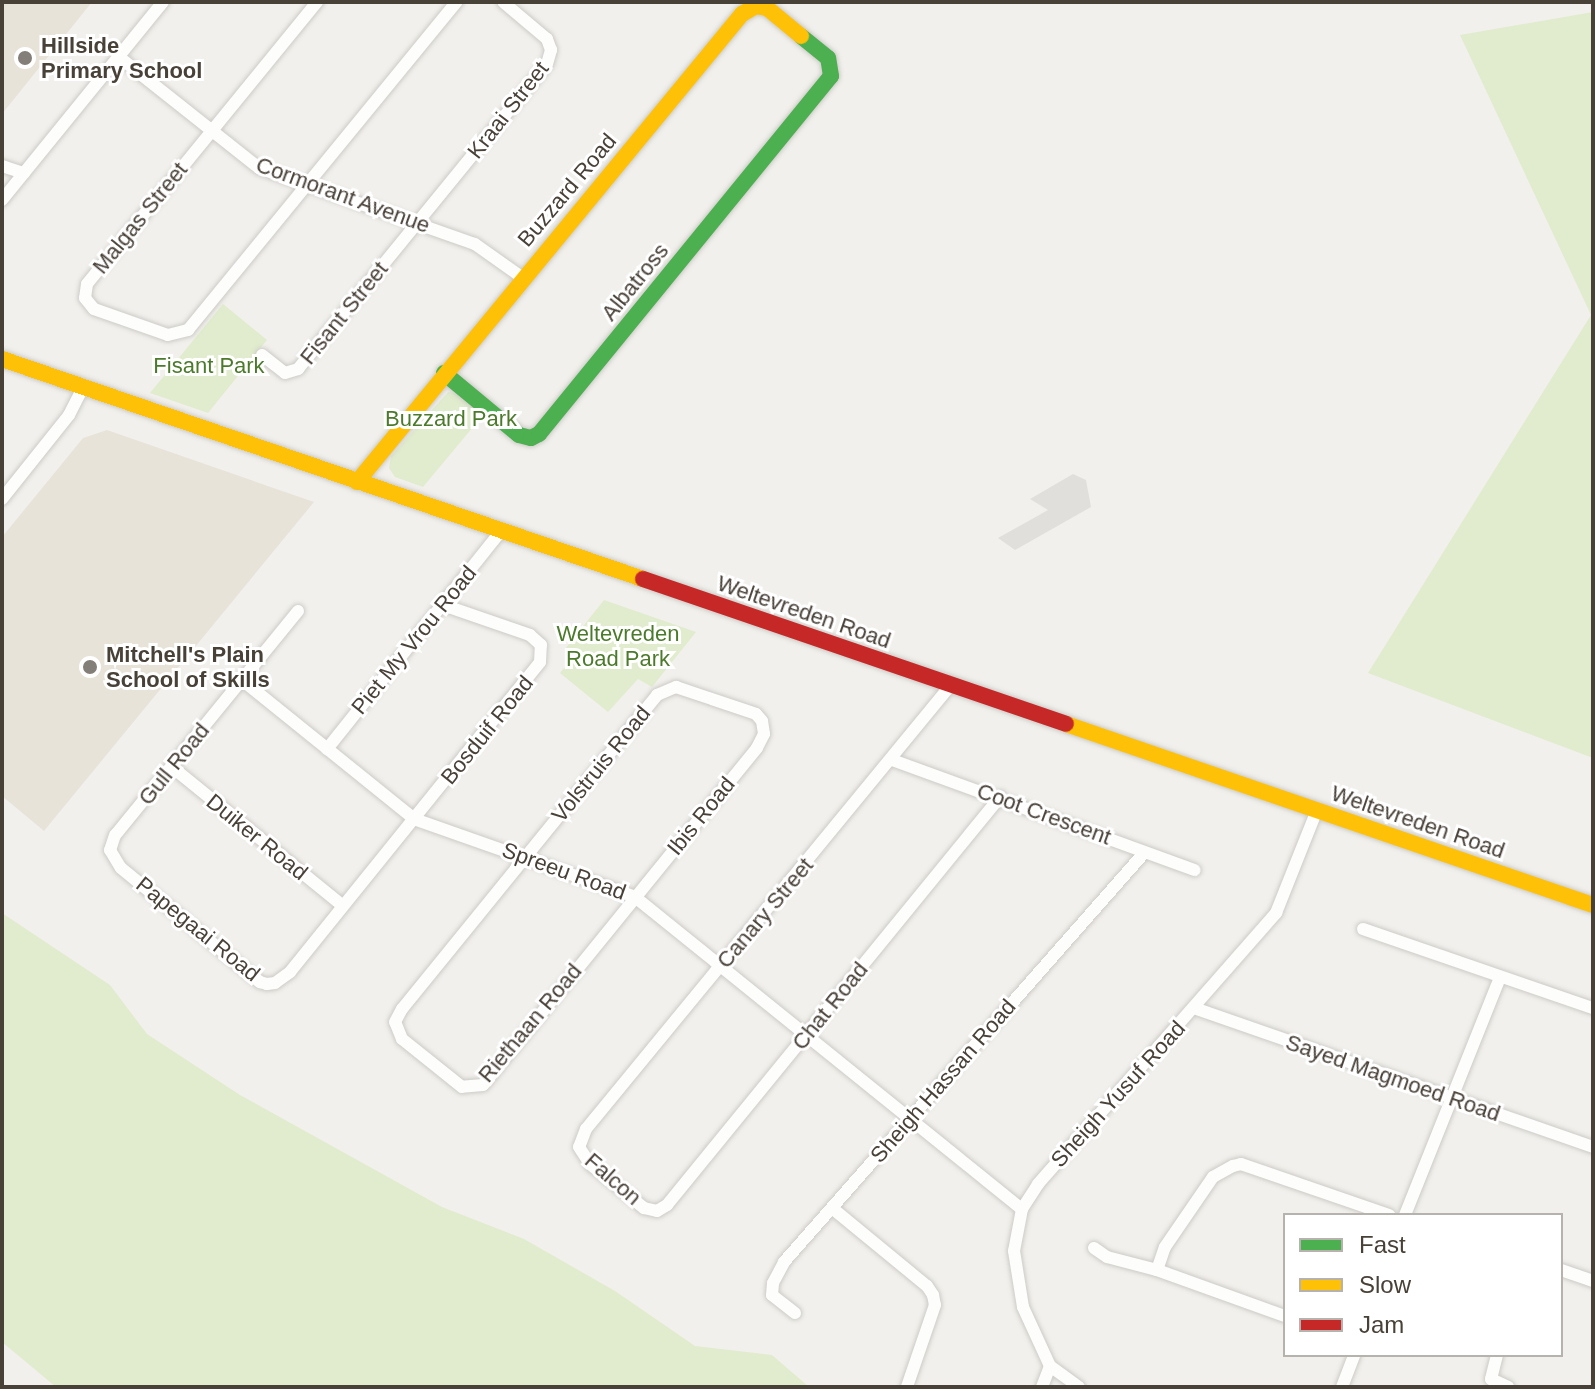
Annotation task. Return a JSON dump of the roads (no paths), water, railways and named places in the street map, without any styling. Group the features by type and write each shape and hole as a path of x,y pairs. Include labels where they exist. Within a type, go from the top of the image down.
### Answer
{"main road":[{"name":"Buzzard Road","path":"357,482 742,14 756,6 767,8 832,63"},
{"name":"Albatross","path":"444,373 519,435 531,438 539,434 831,76 832,63"},
{"name":"Weltevreden Road","path":"2,359 1593,905"}],"street":[{"path":"2,200 163,2"},
{"path":"210,131 317,2"},
{"path":"307,185 456,2"},
{"name":"Kraai Street","path":"417,223 551,57 547,39 503,2"},
{"name":"Cormorant Avenue","path":"119,57 259,168 483,247 523,278"},
{"name":"Malgas Street","path":"210,131 87,284 85,298 94,309 168,335 188,330 307,185"},
{"path":"2,166 24,173"},
{"name":"Fisant Street","path":"262,355 281,371 296,371 417,223"},
{"path":"2,499 69,415 83,387"},
{"name":"Piet My Vrou Road","path":"327,749 500,532"},
{"name":"Bosduif Road","path":"414,819 535,671 543,653 537,639 530,635 443,605"},
{"name":"Gull Road","path":"110,850 115,835 298,611"},
{"name":"Spreeu Road","path":"242,680 414,819 635,897 722,964 1022,1209"},
{"name":"Canary Street","path":"580,1139 950,686"},
{"name":"Volstruis Road","path":"524,857 662,691 676,687 756,714 762,721 764,734"},
{"name":"Ibis Road","path":"635,897 757,748 764,734"},
{"name":"Coot Crescent","path":"892,760 1195,870"},
{"name":"Duiker Road","path":"172,767 343,906"},
{"name":"Chat Road","path":"657,1211 667,1205 1000,797"},
{"name":"Sheigh Yusuf Road","path":"1079,1387 1062,1378 1050,1366 1032,1332 1017,1277 1014,1251 1022,1209 1038,1184 1276,913 1317,810"},
{"name":"Papegaai Road","path":"110,850 121,868 260,982 267,984 275,983 290,972 414,819"},
{"name":"Sheigh Hassan Road","path":"795,1313 773,1298 773,1283 784,1262 1145,852"},
{"name":"Riethaan Road","path":"524,857 395,1022 402,1039 462,1087 483,1085 635,897"},
{"path":"1363,929 1593,1008"},
{"path":"1406,1213 1500,978"},
{"name":"Sayed Magmoed Road","path":"1194,1008 1593,1147"},
{"name":"Falcon","path":"580,1139 582,1154 590,1164 644,1208 657,1211"},
{"path":"1157,1270 1165,1247 1213,1177 1233,1166 1241,1164 1383,1213"},
{"path":"832,1208 927,1286 933,1295 935,1305 907,1387"},
{"path":"1094,1248 1107,1257 1157,1270 1283,1315"},
{"path":"1563,1271 1593,1281"},
{"path":"1342,1387 1353,1357"},
{"path":"1496,1357 1491,1379 1508,1387"},
{"path":"1042,1387 1050,1366"}],"place":[{"name":"Hillside Primary School","path":"25,58"},
{"name":"Mitchell's Plain School of Skills","path":"90,667"}],"park label":[{"name":"Fisant Park","path":"209,366"},
{"name":"Buzzard Park","path":"451,419"},
{"name":"Weltevreden Road Park","path":"618,646"}]}
